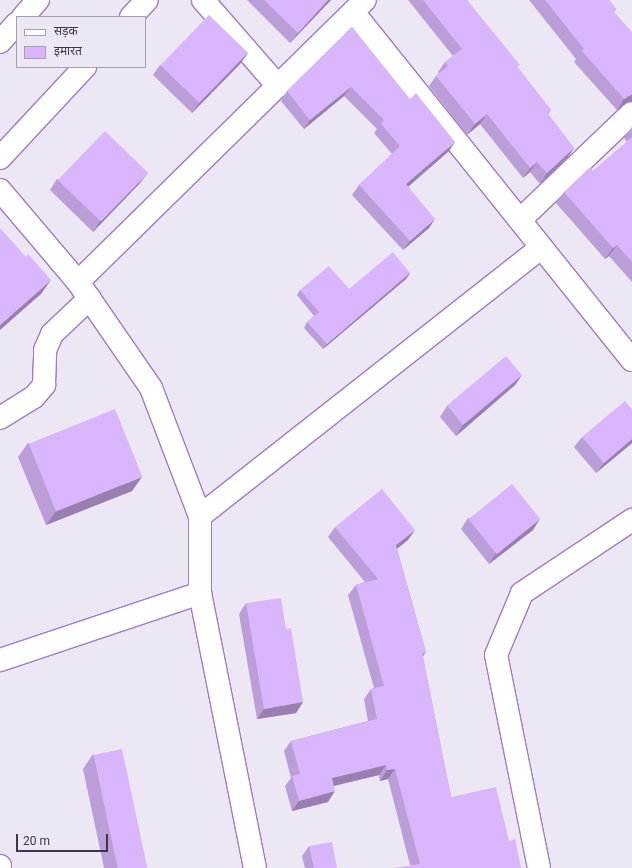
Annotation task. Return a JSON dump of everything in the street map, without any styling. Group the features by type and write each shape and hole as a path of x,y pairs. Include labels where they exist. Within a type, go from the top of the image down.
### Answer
{"street":[{"path":"24,16 38,0"},
{"path":"132,16 147,0"},
{"path":"204,0 278,86"},
{"path":"0,418 34,397 44,385 45,350 52,334 84,290 278,86 359,6 521,219 541,248 632,360"},
{"path":"0,42 16,24"},
{"path":"0,158 83,68"},
{"path":"521,219 632,113"},
{"path":"0,190 84,290 151,388 200,516 200,593 255,868"},
{"path":"200,516 541,248"},
{"path":"539,868 496,655 522,593 632,520"},
{"path":"0,660 200,593"}],"building":[{"path":"264,0 328,0 298,33"},
{"path":"423,0 467,0 520,65 517,67 551,110 547,113 574,148 547,173 537,162 530,168 487,114 475,124 436,76 448,66 445,62 462,49"},
{"path":"545,0 609,0 616,9 613,11 632,32 632,94 624,99 582,51 584,49"},
{"path":"209,15 248,53 199,103 160,65"},
{"path":"352,27 410,99 416,93 455,142 406,184 435,219 410,241 359,185 400,146 381,124 384,120 351,87 310,120 287,91"},
{"path":"105,131 148,173 101,222 58,180"},
{"path":"632,137 632,262 617,245 613,248 564,192 590,167 593,171"},
{"path":"0,228 26,257 28,254 51,280 0,325"},
{"path":"393,252 410,273 327,344 307,322 319,312 300,290 329,266 349,289"},
{"path":"506,356 522,375 463,425 447,405"},
{"path":"625,401 632,409 632,439 604,463 582,437"},
{"path":"115,409 142,477 56,512 29,444"},
{"path":"512,484 540,519 497,554 468,519"},
{"path":"382,489 415,530 396,545 426,652 422,653 451,797 496,787 509,841 515,839 521,868 393,868 420,864 395,769 387,770 386,765 332,778 335,791 299,801 292,776 300,774 291,741 377,719 371,689 384,686 356,585 378,579 335,527"},
{"path":"281,598 286,629 291,628 303,702 264,709 246,603"},
{"path":"122,749 147,868 118,868 94,755"},
{"path":"332,842 337,868 314,868 309,846"}]}
